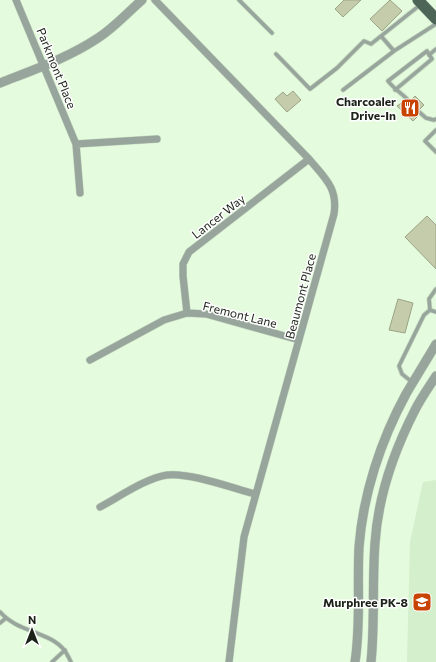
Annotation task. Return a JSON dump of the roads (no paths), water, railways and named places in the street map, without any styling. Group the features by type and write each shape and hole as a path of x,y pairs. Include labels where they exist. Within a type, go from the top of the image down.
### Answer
{"main road":[{"path":"422,1 436,19"}],"street":[{"name":"Parkmont Place","path":"16,0 76,144 80,193"},
{"path":"0,83 82,48 99,38 142,0"},
{"name":"Beaumont Place","path":"156,0 309,159 332,187 335,196 335,205 299,340 244,537 229,662"},
{"path":"76,144 157,139"},
{"name":"Lancer Way","path":"186,313 183,264 189,252 309,159"},
{"name":"Fremont Lane","path":"90,360 164,320 186,313 206,314 299,340"},
{"path":"355,662 359,636 359,547 367,495 381,450 406,395 436,344"},
{"path":"371,662 375,543 378,513 394,459 415,409 436,376"},
{"path":"100,507 148,481 168,475 193,477 255,494"}],"lane":[{"path":"239,0 272,33"},
{"path":"276,54 310,89 337,68 364,41 371,44 422,1"},
{"path":"343,90 394,51 436,24"},
{"path":"381,36 394,51"},
{"path":"429,55 436,49"},
{"path":"395,90 432,59 427,51 388,82 395,90 401,93 410,102"},
{"path":"418,111 426,118 436,119"},
{"path":"436,130 425,141 436,152"},
{"path":"430,310 429,299 436,289"},
{"path":"430,310 436,312"},
{"path":"413,383 402,374 399,366 424,316 430,310"},
{"path":"0,612 21,628 54,642 64,650 71,662"},
{"path":"0,623 6,618"},
{"path":"52,662 64,650"}],"place":[{"name":"Charcoaler Drive-In","path":"410,108"},
{"name":"Murphree PK-8","path":"422,602"}]}
